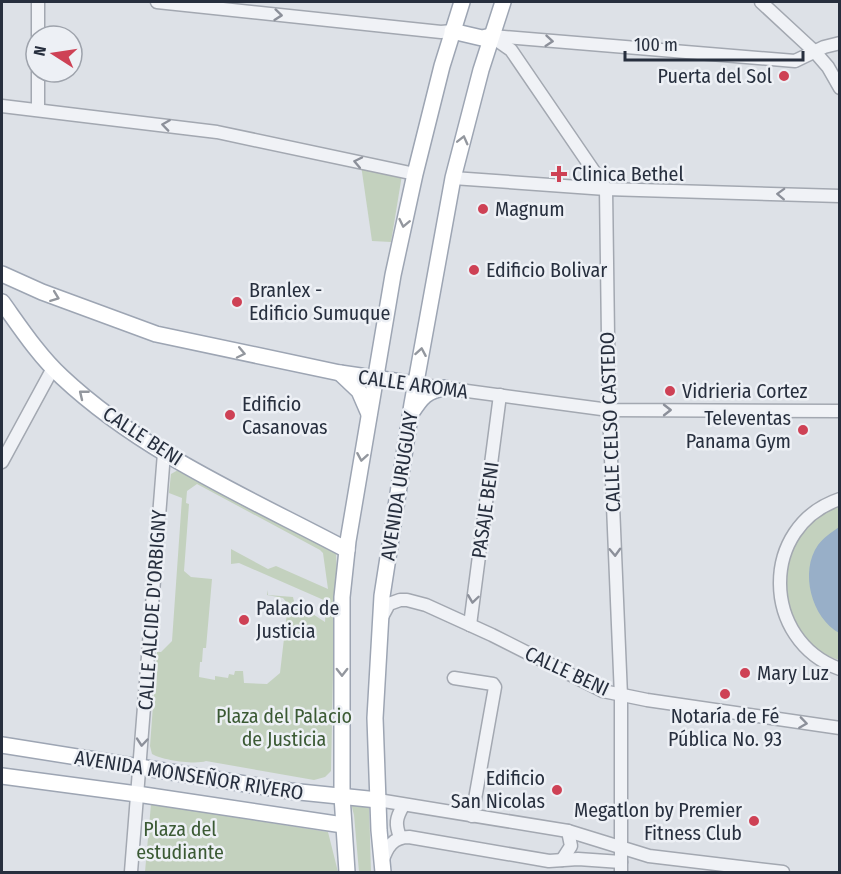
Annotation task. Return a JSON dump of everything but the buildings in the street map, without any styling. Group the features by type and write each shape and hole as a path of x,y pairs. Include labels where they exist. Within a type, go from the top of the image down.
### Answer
{"main road":[{"name":"AVENIDA URUGUAY","path":"347,873 342,796 342,597 347,550 393,275 415,174 452,31 462,2"},
{"name":"AVENIDA URUGUAY","path":"383,868 375,718 382,596 415,384 453,178 491,36 503,2"},
{"path":"452,31 482,38 491,36"},
{"name":"CALLE AROMA","path":"2,274 156,334 340,373 415,384"},
{"path":"11,316 12,297 30,286"},
{"name":"CALLE BENI","path":"2,302 53,368 124,428 164,453 347,550"},
{"path":"340,373 359,391 369,415"},
{"path":"410,414 421,398 433,389 445,388"},
{"name":"AVENIDA MONSEÑOR RIVERO","path":"2,745 290,791 378,800"},
{"path":"107,789 116,780 115,771 110,764"},
{"name":"AVENIDA MONSEÑOR RIVERO","path":"2,776 107,789 343,825"}],"street":[{"path":"38,2 38,24"},
{"path":"157,2 441,32 452,31"},
{"path":"761,2 815,52 828,67 840,88"},
{"path":"491,36 795,61 824,46 840,44"},
{"path":"491,36 511,50 606,189"},
{"path":"38,84 38,109"},
{"path":"2,106 217,132 415,174"},
{"path":"453,178 606,189 840,196"},
{"name":"CALLE CELSO CASTEDO","path":"606,189 609,410 621,696 621,867"},
{"path":"2,462 53,368"},
{"name":"CALLE AROMA","path":"415,384 609,410 840,411"},
{"name":"PASAJE BENI","path":"470,625 500,395"},
{"name":"CALLE ALCIDE D'ORBIGNY","path":"131,873 164,453"},
{"path":"840,499 826,504 798,527 788,541 781,566 781,588 786,618 791,630 813,655 827,665 840,669"},
{"name":"CALLE BENI","path":"382,617 389,604 403,600 426,605 603,691 621,696 840,728"},
{"path":"454,678 494,684 495,687 472,816"},
{"path":"378,800 403,806 568,831 649,856 783,873"},
{"path":"400,837 395,823 403,806"},
{"path":"562,860 571,846 568,831"},
{"path":"383,868 386,851 392,842 400,837 549,861 578,859 621,867"}],"green space":[{"path":"361,165 402,175 391,242 372,241"},
{"name":"Plaza del Palacio de Justicia","path":"178,470 196,476 336,553 331,771 325,777 314,780 206,761 179,761 152,754 150,746 157,652 161,652 172,641 182,498 169,493 171,474","holes":["197,484 323,553 328,589 276,566 268,569 231,549 231,564 239,563 326,601 325,622 302,607 295,606 293,597 268,595 267,590 267,595 283,598 288,604 280,673 267,684 244,683 243,671 235,671 234,675 229,674 228,678 215,676 215,680 199,677 203,648 206,648 212,579 191,577 184,571 189,504 186,503 187,491"]},
{"path":"839,504 839,660 816,649 798,632 789,611 786,585 789,559 797,538 821,514"},
{"path":"350,800 369,805 371,872 359,872 354,815"},
{"name":"Plaza del estudiante","path":"151,804 328,832 338,872 145,872"}],"water":[{"path":"839,527 839,633 822,617 815,606 811,594 809,568 818,545"}],"place":[{"name":"Puerta del Sol","path":"784,76"},
{"name":"Clinica Bethel","path":"559,174"},
{"name":"Magnum","path":"483,209"},
{"name":"Edificio Bolivar","path":"474,270"},
{"name":"Branlex - Edificio Sumuque","path":"237,302"},
{"name":"Vidrieria Cortez","path":"670,391"},
{"name":"Edificio Casanovas","path":"230,415"},
{"name":"Televentas Panama Gym","path":"803,430"},
{"name":"Palacio de Justicia","path":"244,620"},
{"name":"Mary Luz","path":"745,673"},
{"name":"Notaría de Fé Pública No. 93","path":"725,694"},
{"name":"Edificio San Nicolas","path":"557,790"},
{"name":"Megatlon by Premier Fitness Club","path":"754,821"}]}
